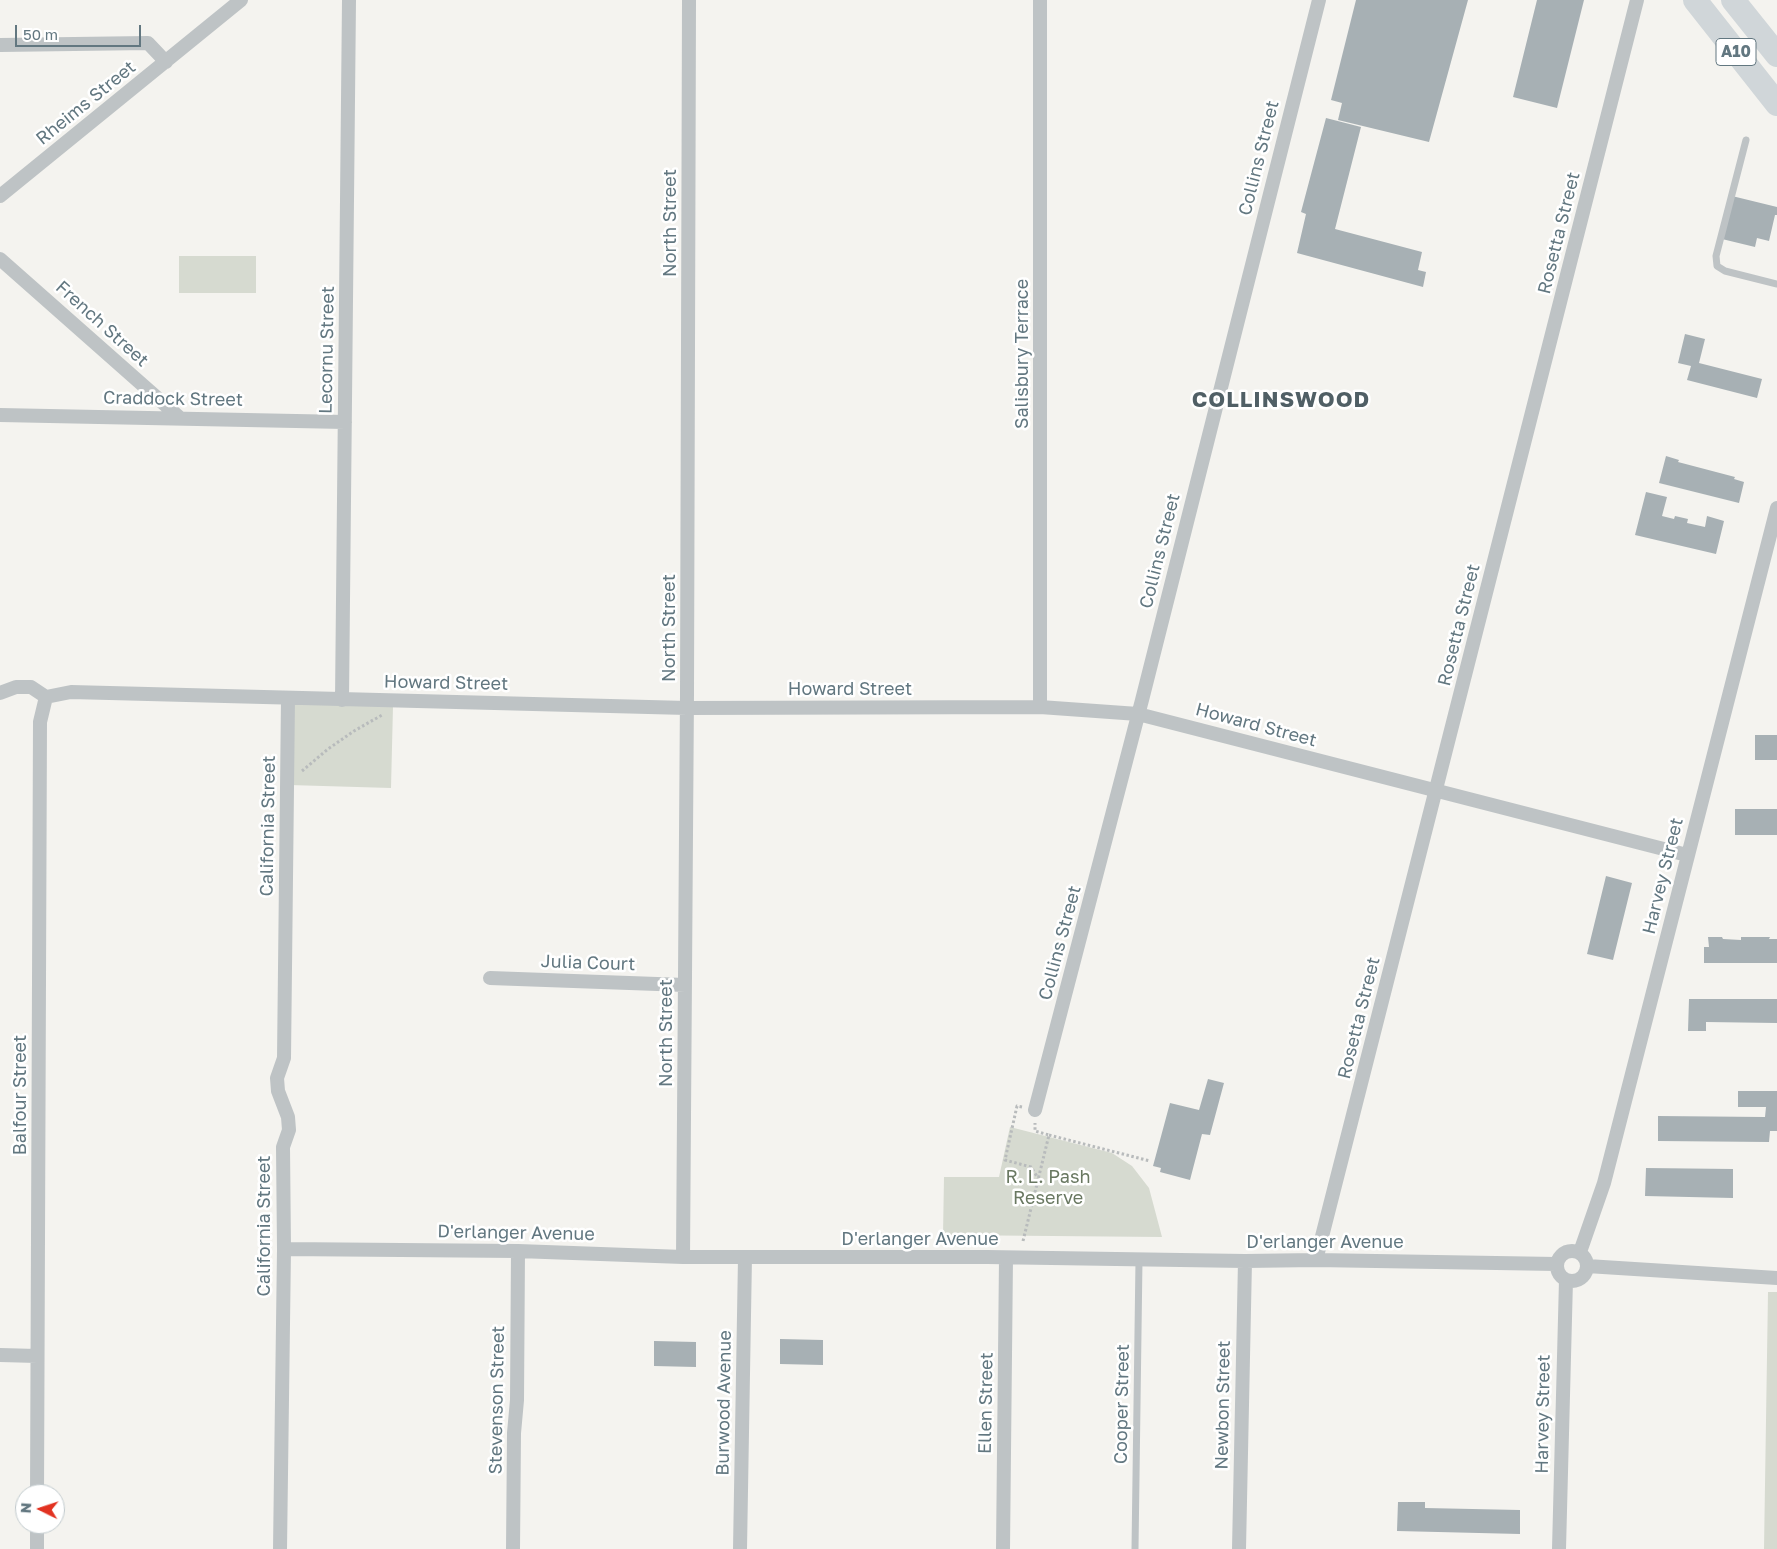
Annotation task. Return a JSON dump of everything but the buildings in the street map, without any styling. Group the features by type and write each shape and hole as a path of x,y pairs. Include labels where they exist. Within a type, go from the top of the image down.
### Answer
{"highway":[{"name":"A10","path":"1696,0 1777,104"},
{"name":"A10","path":"1733,0 1777,55"}],"street":[{"name":"Rheims Street","path":"0,196 240,0"},
{"name":"Lecornu Street","path":"342,700 349,0"},
{"name":"North Street","path":"683,1257 690,0"},
{"name":"Salisbury Terrace","path":"1040,0 1040,707"},
{"name":"Collins Street","path":"1035,1110 1138,714 1319,0"},
{"name":"Rosetta Street","path":"1316,1260 1637,0"},
{"path":"0,44 148,43 166,62"},
{"name":"French Street","path":"0,258 180,418"},
{"name":"Craddock Street","path":"0,415 345,422"},
{"name":"Harvey Street","path":"1580,1252 1604,1183 1777,508"},
{"path":"0,693 16,687 31,687 46,696"},
{"name":"Howard Street","path":"46,696 71,692 687,708 1040,707 1138,714 1687,855"},
{"name":"Balfour Street","path":"37,1484 40,722 46,696"},
{"name":"California Street","path":"280,1549 284,1249 283,1147 289,1130 288,1117 278,1091 277,1078 284,1058 288,698"},
{"name":"Julia Court","path":"490,978 685,985"},
{"name":"D'erlanger Avenue","path":"284,1249 518,1251 683,1257 1316,1260 1556,1264"},
{"path":"1574,1250 1584,1256 1587,1266 1582,1277 1572,1281 1566,1280 1558,1273 1556,1264 1561,1254 1574,1250"},
{"name":"Stevenson Street","path":"513,1549 518,1251"},
{"name":"Burwood Avenue","path":"740,1549 745,1257"},
{"name":"Ellen Street","path":"1003,1549 1006,1258"},
{"name":"Newbon Street","path":"1239,1549 1245,1261"},
{"path":"1587,1266 1777,1278"},
{"name":"Harvey Street","path":"1559,1549 1566,1280"},
{"path":"0,1355 37,1356"},
{"path":"37,1534 37,1549"}],"lane":[{"path":"1746,140 1716,256 1718,266 1725,271 1777,284"},
{"name":"Cooper Street","path":"1136,1549 1140,1260"}],"path":[{"path":"287,780 292,780 328,749 354,731 385,714 386,701"},
{"path":"1038,1178 1031,1167 1005,1160 1017,1106 1035,1110 1035,1131 1150,1161"},
{"path":"1023,1241 1049,1135"}],"green space":[{"path":"179,256 256,256 256,293 179,293"},
{"path":"291,703 393,706 391,788 289,785"},
{"name":"R. L. Pash Reserve","path":"1010,1127 1112,1153 1132,1166 1149,1188 1162,1237 943,1235 944,1177 999,1177"},
{"path":"1768,1292 1777,1292 1777,1549 1764,1549"}],"district":[{"name":"COLLINSWOOD","path":"1281,400"}]}
